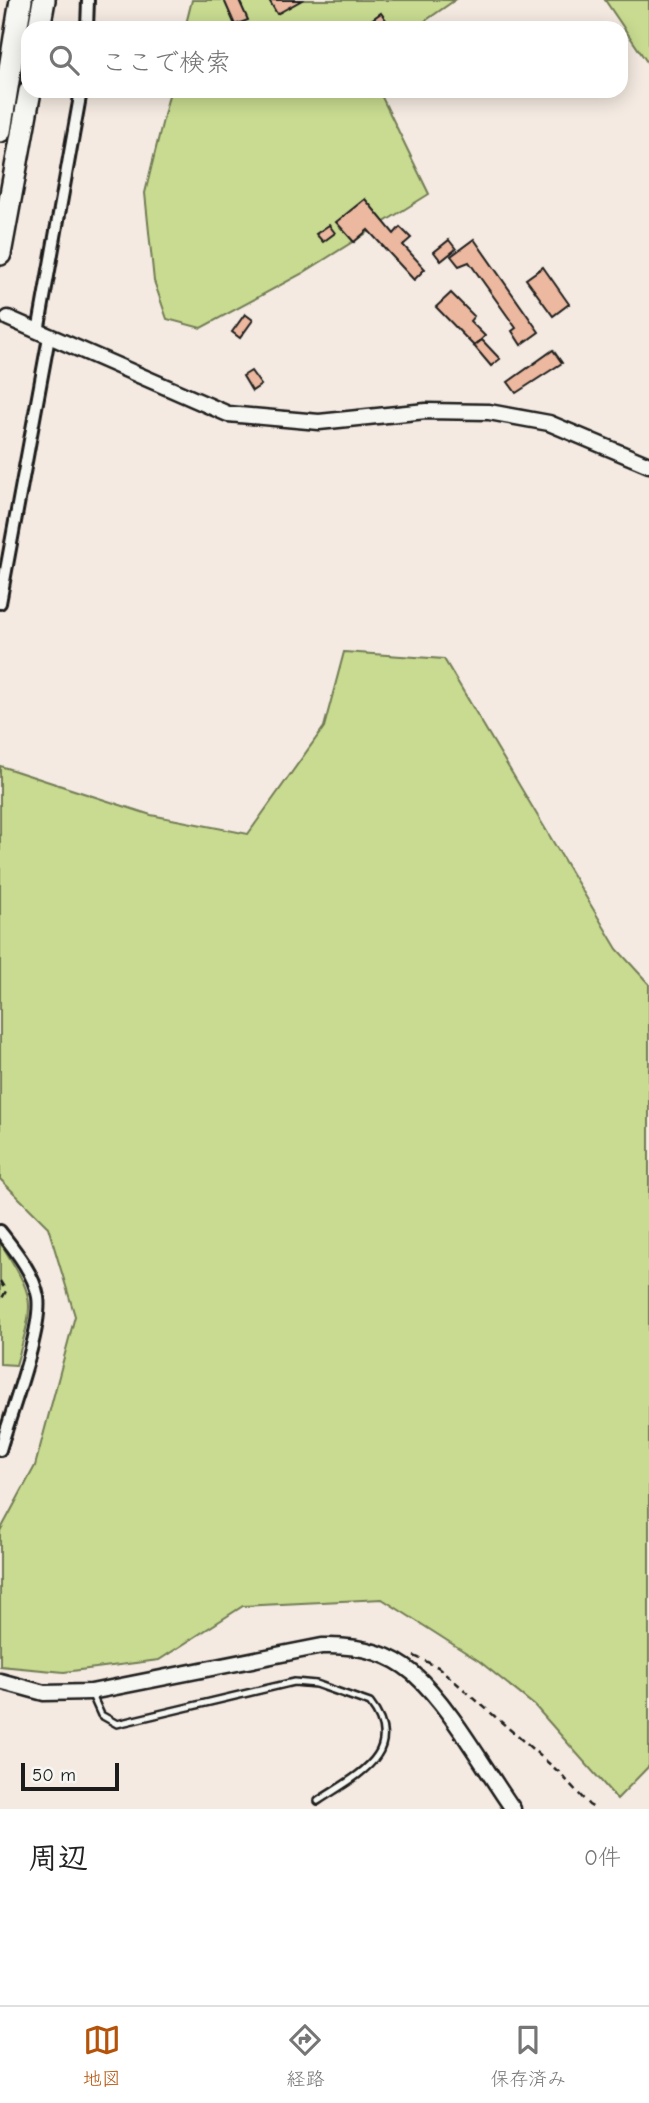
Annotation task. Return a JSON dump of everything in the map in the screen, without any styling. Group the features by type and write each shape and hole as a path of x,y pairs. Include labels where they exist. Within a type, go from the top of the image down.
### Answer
{"highway":[{"path":"0,131 21,0"},
{"path":"40,21 44,0"},
{"path":"0,254 29,98"}],"street":[{"path":"87,21 88,0"},
{"path":"0,603 79,98"},
{"path":"8,318 228,414 319,422 426,411 489,412 549,423 649,464"},
{"path":"0,1231 38,1295 38,1318 0,1450"},
{"path":"0,1681 44,1693 91,1692 322,1646 352,1645 394,1661 412,1672 435,1698 513,1809"}],"lane":[{"path":"91,1692 101,1715 117,1724 294,1682 329,1688 370,1703 385,1729 384,1744 376,1758 318,1801"}],"path":[{"path":"0,1281 6,1291 0,1302"},
{"path":"394,1661 404,1652 438,1667 560,1773 589,1805 596,1809"}],"green space":[{"path":"192,0 455,0 425,21 187,21"},
{"path":"605,0 649,0 649,65 628,34 628,21 619,21"},
{"path":"168,98 382,98 429,194 303,273 201,328 167,319 154,281 145,193"},
{"path":"344,652 444,659 617,949 649,984 649,1766 617,1799 535,1706 479,1661 382,1599 243,1606 159,1660 64,1672 0,1666 0,1531 35,1466 75,1316 48,1227 0,1179 0,766 151,815 248,834 324,727"},
{"path":"0,1242 26,1289 29,1301 27,1327 16,1365 0,1364"}],"building":[{"path":"224,0 239,0 248,20 233,21"},
{"path":"269,0 302,0 277,14"},
{"path":"381,13 387,21 370,21"},
{"path":"365,199 394,234 400,227 411,238 403,245 425,269 414,280 368,230 354,242 336,222"},
{"path":"329,225 335,233 323,242 316,234"},
{"path":"474,239 539,332 521,345 512,331 516,328 469,262 459,266 451,256"},
{"path":"449,240 456,249 441,261 434,252"},
{"path":"543,267 569,304 553,316 526,279"},
{"path":"451,293 474,316 470,321 485,336 474,346 436,307"},
{"path":"245,314 253,320 240,338 232,332"},
{"path":"482,340 500,359 491,366 474,346"},
{"path":"553,350 562,363 516,393 508,382"},
{"path":"251,371 261,385 252,391 243,376"}]}
